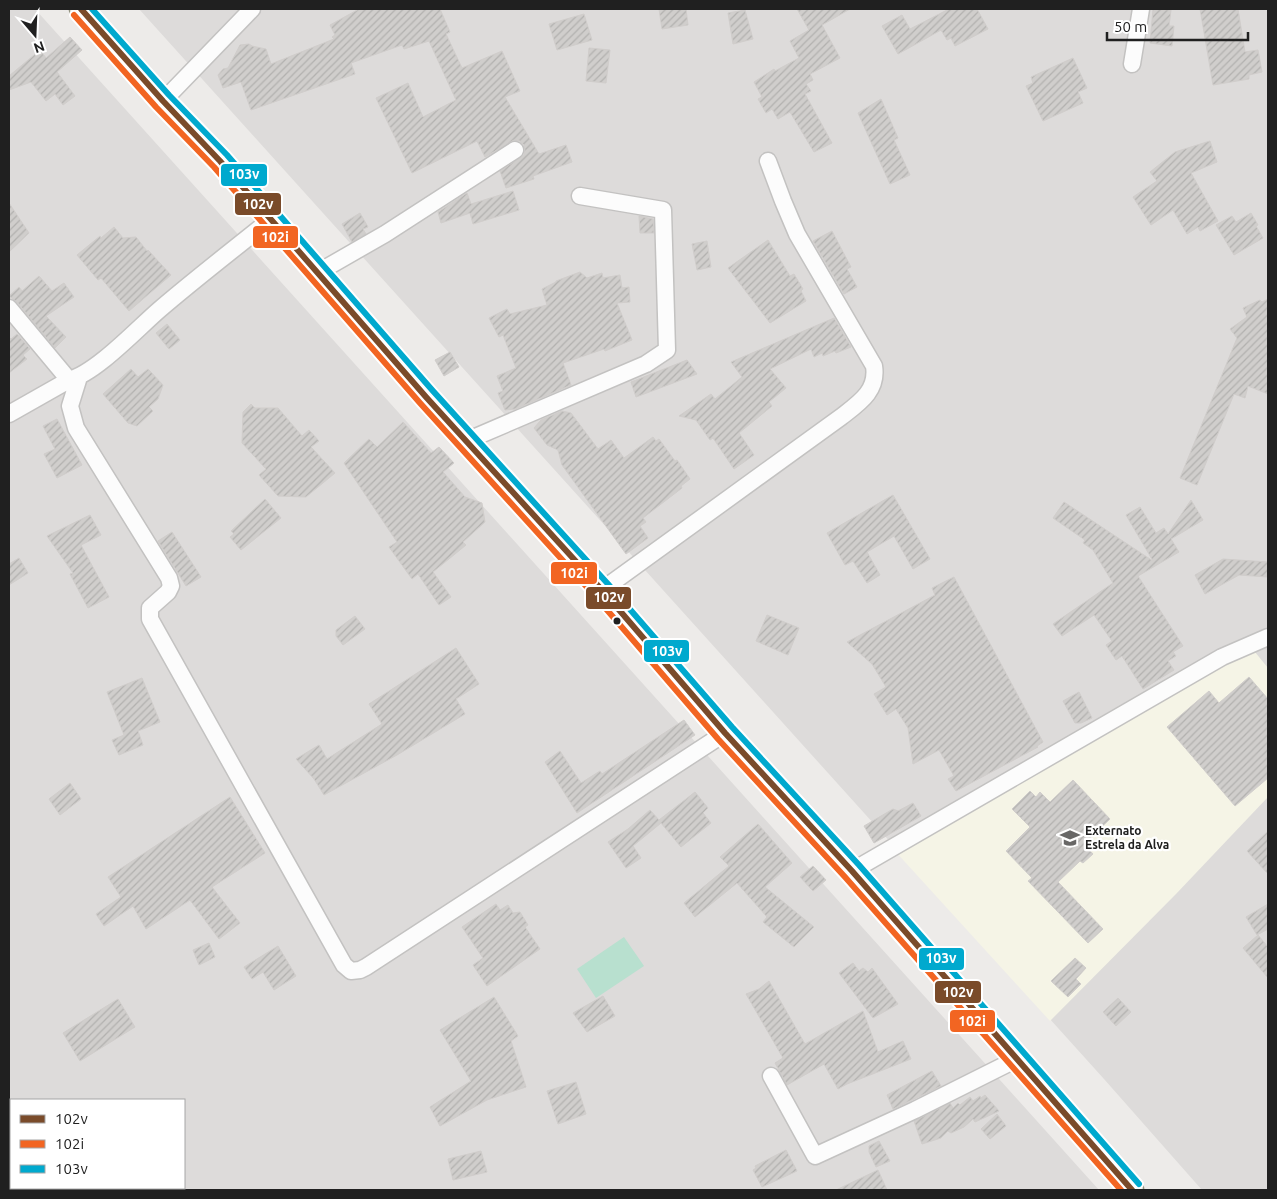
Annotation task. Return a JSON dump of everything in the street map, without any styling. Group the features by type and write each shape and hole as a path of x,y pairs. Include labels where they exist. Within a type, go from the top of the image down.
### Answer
{"main road":[{"path":"81,9 220,162 466,441 602,590 725,733 852,871 1132,1190"}],"street":[{"path":"163,100 252,9"},
{"path":"1132,64 1141,9"},
{"path":"316,273 385,234 515,150"},
{"path":"602,590 841,417 865,398 873,386 876,376 874,366 797,234 768,161"},
{"path":"466,441 646,364 667,350 663,210 580,196"},
{"path":"9,414 100,362 161,309 270,220"},
{"path":"9,308 74,378"},
{"path":"74,378 70,406 76,428 168,578 171,586 168,592 150,608 150,619 344,965 351,971 366,967 725,733"},
{"path":"852,871 1222,657 1265,642"},
{"path":"771,1076 815,1156 915,1110 1017,1059"}],"shaded area":[{"path":"9,9 35,9 1099,1190 9,1190"},
{"path":"139,9 1268,9 1268,1190 1202,1190"},
{"name":"Externato Estrela da Alva","path":"1243,651 1255,652 1268,668 1268,797 1176,894 1050,1021 895,851"}],"green space":[{"path":"624,937 644,966 596,998 577,969"}],"building":[{"path":"359,9 440,9 450,32 446,34 462,68 502,51 520,91 505,97 539,154 566,145 572,162 533,176 534,179 506,188 500,171 524,155 524,145 520,141 514,140 485,157 477,141 412,173 376,98 408,83 423,117 456,100 429,41 404,49 402,45 351,63 355,74 251,110 241,82 223,88 218,75 223,69 228,68 240,45 249,44 266,49 271,64 334,39 332,37 335,35 330,25"},
{"path":"659,9 686,9 688,25 662,29"},
{"path":"797,9 850,9 822,25 840,58 810,74 813,80 806,84 811,91 805,94 832,143 814,152 790,112 778,119 772,109 766,113 758,99 762,97 754,82 774,69 775,71 799,58 790,41 809,30"},
{"path":"949,9 977,9 988,29 955,46 951,38 947,40 941,30 898,54 882,26 902,15 910,29"},
{"path":"1153,9 1171,10 1169,26 1174,26 1172,46 1150,43"},
{"path":"1200,9 1238,9 1245,52 1258,50 1262,72 1249,75 1249,79 1213,85"},
{"path":"745,10 753,39 733,44 728,13"},
{"path":"584,14 592,40 557,50 549,24"},
{"path":"70,37 82,50 57,72 75,96 63,105 55,94 46,101 31,82 9,90 9,76 40,50 46,58"},
{"path":"589,48 610,50 606,83 586,81"},
{"path":"1073,58 1087,88 1078,92 1083,103 1043,121 1026,86 1033,83 1031,77"},
{"path":"881,99 898,138 894,140 910,175 890,184 858,113"},
{"path":"1210,141 1217,162 1191,173 1218,221 1200,231 1198,227 1187,234 1173,210 1151,225 1133,197 1157,181 1150,172 1175,152"},
{"path":"513,191 519,210 473,224 470,213 441,223 438,212 467,193 471,204"},
{"path":"9,203 29,233 9,252"},
{"path":"360,213 368,227 363,229 366,234 352,242 342,224"},
{"path":"1251,213 1263,238 1234,255 1216,225 1232,216 1236,222"},
{"path":"639,216 653,219 654,233 640,233"},
{"path":"114,227 123,238 136,237 171,275 129,311 101,278 98,280 77,255"},
{"path":"832,231 851,267 847,269 857,287 844,294 813,241"},
{"path":"768,240 790,276 794,274 803,289 801,291 806,301 770,323 728,268"},
{"path":"707,241 711,267 697,270 692,244"},
{"path":"580,272 587,278 602,273 603,278 620,275 622,288 629,287 630,302 617,303 632,340 605,351 604,349 563,363 571,385 515,409 505,410 498,393 503,391 497,376 516,368 503,335 499,337 489,318 507,309 510,314 547,305 542,289 556,281"},
{"path":"39,276 52,291 64,283 74,297 46,316 66,337 55,348 17,302 9,296 19,287 22,291"},
{"path":"1268,299 1268,394 1248,386 1245,398 1234,394 1197,485 1180,478 1237,338 1230,329 1247,317 1243,308 1260,300 1262,302"},
{"path":"834,318 851,347 836,353 835,351 823,356 822,353 814,357 811,349 770,369 786,388 769,402 772,406 739,433 754,455 734,469 713,438 710,440 696,420 679,416 711,394 715,399 742,377 731,362"},
{"path":"167,324 180,340 169,349 156,333"},
{"path":"17,334 30,349 23,355 27,359 9,373 9,337 11,339"},
{"path":"450,352 459,367 444,376 435,360"},
{"path":"687,360 697,374 636,397 631,382"},
{"path":"131,369 138,377 148,369 163,385 158,399 149,407 153,411 137,426 128,423 103,394"},
{"path":"251,404 255,408 278,408 302,436 309,430 319,441 311,447 335,473 306,497 278,496 259,475 266,469 242,443 243,412"},
{"path":"562,411 571,413 598,449 611,440 624,458 653,437 656,441 659,439 690,479 681,486 682,488 643,518 646,522 640,526 648,538 626,554 562,465 558,450 547,445 534,428 541,420"},
{"path":"57,419 82,465 57,478 44,454 55,449 43,426"},
{"path":"403,422 431,453 439,447 454,463 443,472 465,497 482,503 485,522 463,542 466,545 433,572 451,597 439,605 418,574 412,579 389,547 397,542 344,463 369,439 377,447"},
{"path":"893,495 930,559 913,569 894,536 867,552 880,575 867,583 853,561 845,565 827,533"},
{"path":"265,499 281,518 241,550 230,537 234,534 231,531"},
{"path":"1191,500 1203,520 1171,539 1179,552 1138,576 1183,646 1173,652 1176,656 1168,661 1174,670 1143,689 1122,656 1116,660 1106,645 1112,641 1094,615 1062,636 1053,624 1113,583 1093,550 1083,543 1085,540 1053,518 1064,502 1153,561 1126,515 1140,507 1156,533 1164,528 1168,534"},
{"path":"90,515 101,535 81,545 109,597 88,608 70,574 73,573 47,536"},
{"path":"172,532 201,577 186,586 158,541"},
{"path":"19,558 28,573 9,585 9,564"},
{"path":"1223,559 1268,562 1268,577 1239,575 1205,594 1195,575"},
{"path":"954,577 1043,742 1038,747 956,791 948,779 954,776 939,750 913,764 908,728 896,709 887,715 874,694 886,687 872,664 847,642 935,595 932,588"},
{"path":"767,615 799,628 788,655 756,641"},
{"path":"355,616 365,629 343,645 336,636 336,630"},
{"path":"456,648 479,684 456,699 465,714 397,755 324,795 314,779 296,759 319,745 327,759 382,724 369,704"},
{"path":"1249,677 1268,699 1268,778 1235,806 1167,727 1209,691 1219,703"},
{"path":"142,678 160,722 138,731 143,745 119,755 112,740 124,735 107,692"},
{"path":"1079,692 1092,718 1081,723 1075,723 1063,701"},
{"path":"684,720 695,735 577,813 545,762 560,751 581,783 600,771 602,774"},
{"path":"1073,780 1110,819 1084,844 1093,854 1083,863 1080,861 1058,882 1103,929 1088,943 1028,881 1032,878 1006,851 1030,827 1012,809 1030,791 1036,797 1040,792 1050,802"},
{"path":"70,783 81,799 60,815 49,799"},
{"path":"695,792 708,808 703,813 711,823 681,847 661,823 633,846 641,858 626,868 608,842 628,829 650,810 659,820"},
{"path":"230,797 265,853 212,887 240,923 219,939 190,900 146,929 133,906 104,926 96,914 121,897 108,877"},
{"path":"913,803 921,816 874,843 864,826 893,809 898,811"},
{"path":"758,824 792,863 765,887 814,927 794,947 763,922 767,917 737,883 695,917 684,903 729,866 720,857"},
{"path":"1268,831 1268,874 1247,851"},
{"path":"813,866 826,880 813,891 800,877"},
{"path":"496,904 500,910 508,905 513,913 520,912 528,925 525,927 540,949 487,986 473,965 483,958 462,927"},
{"path":"1268,904 1268,929 1257,935 1246,917"},
{"path":"1258,935 1268,947 1268,978 1243,948"},
{"path":"209,943 215,957 199,965 193,950"},
{"path":"278,946 296,976 274,990 263,972 252,979 244,967"},
{"path":"1075,958 1086,968 1076,979 1081,984 1068,997 1051,981"},
{"path":"853,963 859,971 863,968 868,972 872,968 898,1004 873,1018 839,973"},
{"path":"769,981 805,1044 863,1011 878,1052 903,1041 911,1059 838,1089 824,1064 787,1085 775,1063 783,1058 746,994 759,989"},
{"path":"603,996 615,1016 587,1032 573,1013"},
{"path":"494,997 518,1036 511,1041 526,1087 487,1100 440,1126 430,1107 471,1081 440,1030"},
{"path":"1118,998 1131,1012 1116,1026 1103,1012"},
{"path":"118,999 135,1027 80,1061 63,1033"},
{"path":"932,1071 941,1086 893,1109 887,1095"},
{"path":"576,1082 586,1114 558,1124 547,1091"},
{"path":"985,1095 999,1111 975,1122 973,1119 964,1127 951,1133 948,1131 941,1138 922,1144 914,1121 950,1103 953,1108 970,1097 973,1101"},
{"path":"997,1114 1006,1126 990,1139 981,1129"},
{"path":"879,1141 890,1161 876,1167 869,1152 869,1146"},
{"path":"786,1150 797,1171 762,1187 753,1170 756,1168 755,1166"},
{"path":"481,1151 487,1172 453,1180 448,1159"},
{"path":"878,1170 887,1190 836,1190"}],"transit line":[{"name":"102v","path":"81,9 163,101 220,161 426,397 602,590 725,733 852,871 1132,1190"},
{"name":"103v","path":"92,9 169,95 227,155 433,391 608,584 732,727 859,865 1139,1184"},
{"name":"102i","path":"74,15 156,107 214,167 420,403 595,596 718,739 845,877 1121,1190"}],"place":[{"name":"Externato Estrela da Alva","path":"1070,838"}]}
